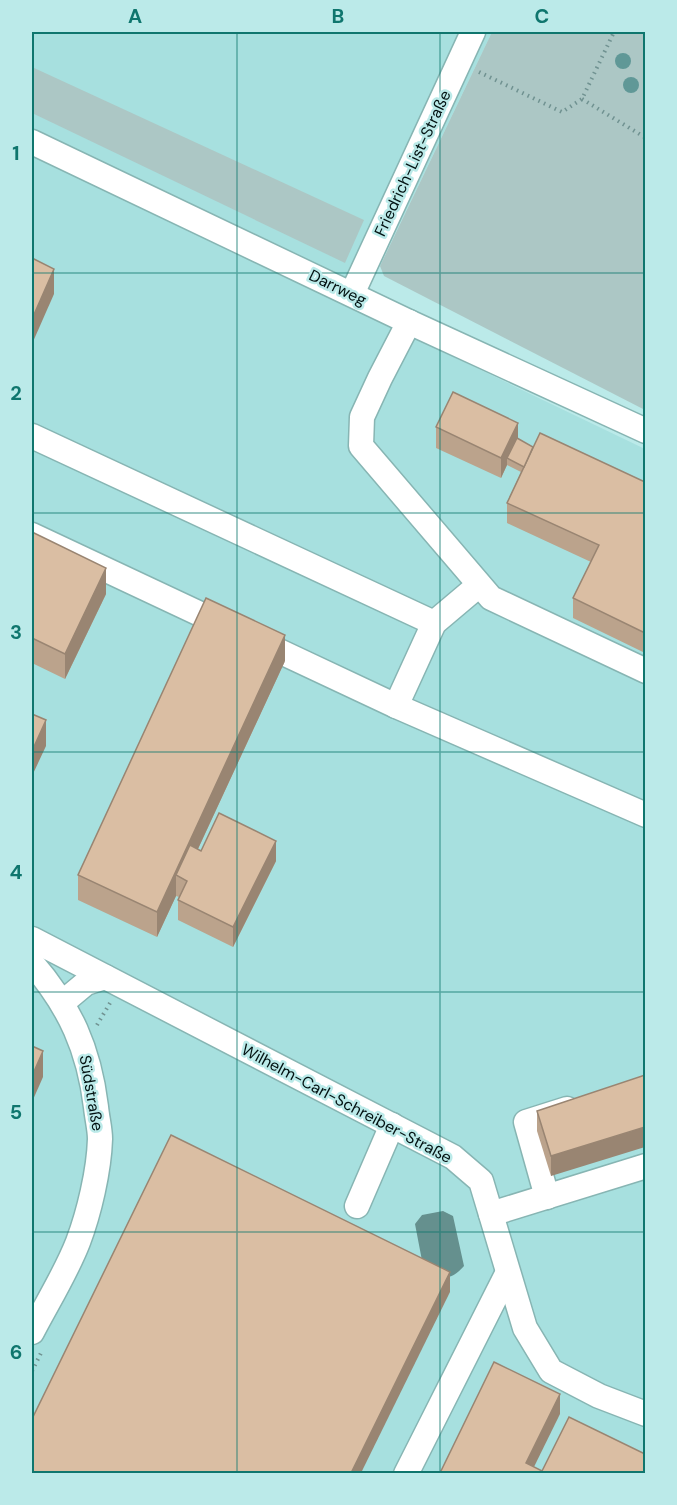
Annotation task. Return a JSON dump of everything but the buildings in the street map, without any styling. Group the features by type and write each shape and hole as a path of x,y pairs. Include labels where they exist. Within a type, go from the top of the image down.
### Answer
{"street":[{"name":"Friedrich-List-Straße","path":"352,294 472,32"},
{"name":"Darrweg","path":"32,142 409,322 645,431"},
{"path":"409,322 362,417 361,446 491,598 645,671"},
{"path":"32,436 434,623"},
{"path":"32,535 396,706 645,815"},
{"path":"396,706 434,623 479,585"},
{"name":"Wilhelm-Carl-Schreiber-Straße","path":"32,939 453,1157 481,1181 525,1329 551,1371 599,1396 645,1414"},
{"name":"Südstraße","path":"32,963 62,1003 83,1043 93,1085 100,1139 93,1189 78,1242 32,1332"},
{"path":"62,1003 86,983 105,977"},
{"path":"547,1197 526,1122 591,1101"},
{"path":"357,1206 392,1125"},
{"path":"491,1214 645,1166"},
{"path":"406,1473 507,1274"}],"path":[{"path":"459,62 562,112 582,99 614,32"},
{"path":"582,99 645,138"}],"shaded area":[{"path":"32,32 492,32 358,311 645,449 645,1473 32,1473"},
{"path":"492,32 645,32 645,410 384,276 380,266"},
{"path":"32,67 364,220 345,263 32,113"},
{"path":"443,1211 453,1216 464,1266 450,1277 441,1277 424,1271 415,1224 422,1215"}]}
